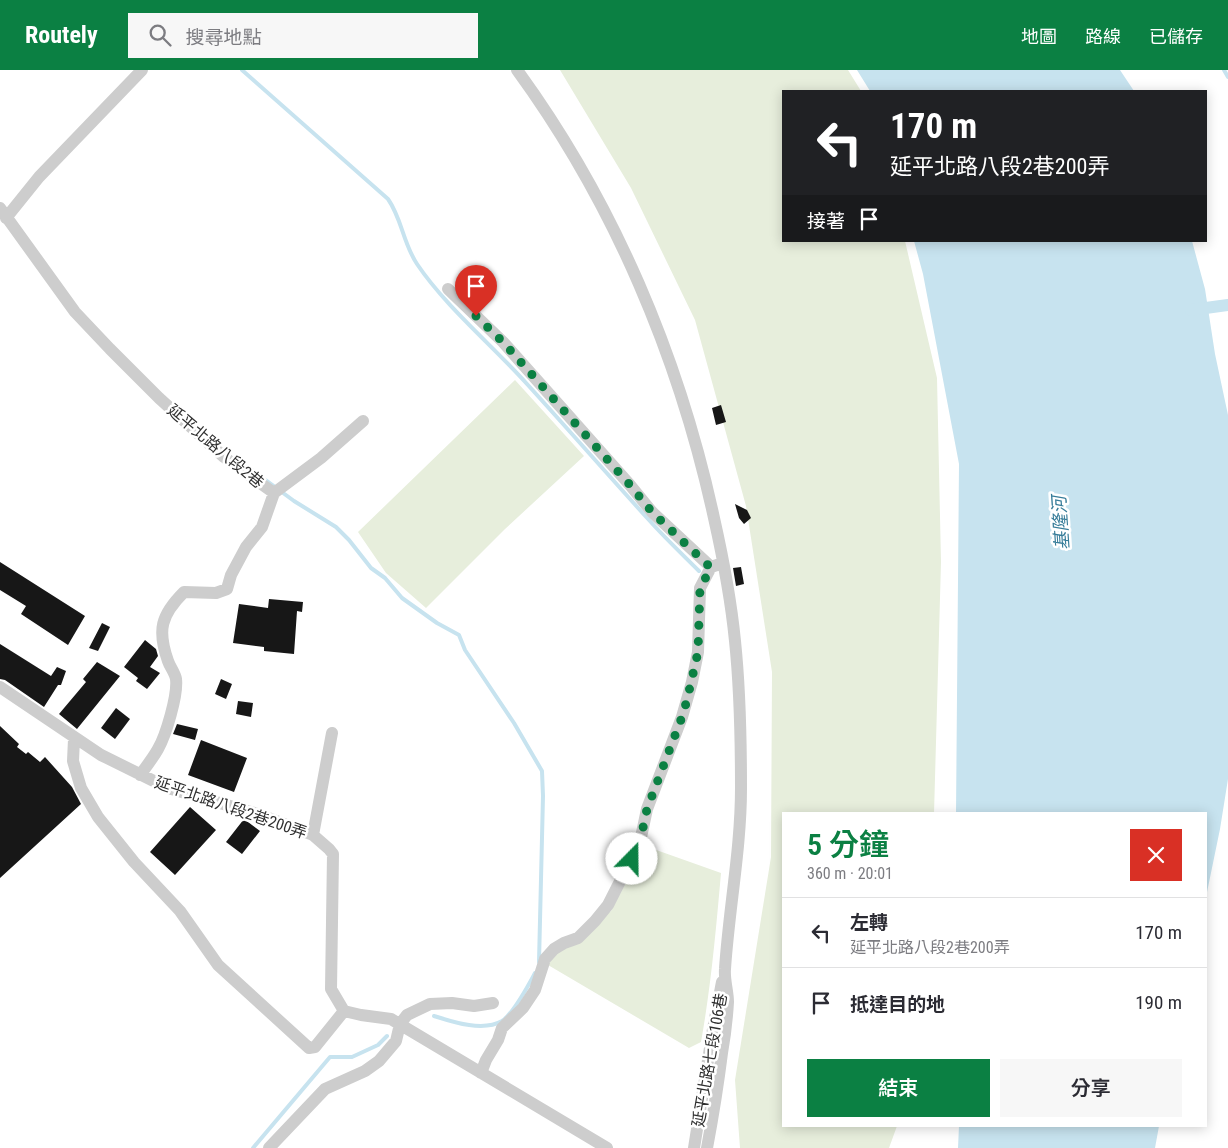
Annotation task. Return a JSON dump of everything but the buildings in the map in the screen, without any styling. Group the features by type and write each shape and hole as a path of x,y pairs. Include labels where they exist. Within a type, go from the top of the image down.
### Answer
{"street":[{"path":"3,213 142,70"},
{"path":"517,70 559,133 588,182 625,252 655,320 681,392 702,461 723,563 735,639 741,789 737,864 724,972 728,1000 726,1028 716,1103 707,1148"},
{"name":"延平北路八段2巷","path":"3,213 75,312 121,360 159,398 224,457 274,494 262,527 246,547 231,576 227,590 216,593 184,592 174,602 163,619 162,634 168,661 176,677 176,696 158,749 140,775"},
{"path":"448,289 503,342 652,512 711,568"},
{"path":"274,494 321,458 363,421"},
{"path":"481,1072 498,1040 502,1028 523,1008 535,990 544,959 554,950 578,938 595,921 608,905 640,842 647,809 682,717 692,682 698,652 700,588 711,568 723,563"},
{"path":"0,687 74,739 140,775"},
{"path":"313,835 332,733"},
{"path":"74,739 73,761 81,788 98,817 134,862 180,911 218,965 309,1048 315,1047 344,1011 361,1016 391,1019 607,1148"},
{"name":"延平北路八段2巷200弄","path":"140,775 168,788 261,814 313,835 329,849 332,854 331,989 344,1011"},
{"name":"延平北路七段106巷","path":"694,1148 724,972"},
{"path":"269,1148 325,1089 365,1071 379,1061 396,1041 400,1024 407,1015 430,1004 452,1003 474,1006 493,1003"}],"green space":[{"path":"560,70 848,70 860,90 782,90 782,242 905,242 937,378 941,562 934,812 782,812 782,1127 897,1127 889,1148 740,1148 735,1080 771,857 772,672 746,506 695,320 631,188"},
{"path":"515,380 584,456 505,529 426,608 386,573 358,532"},
{"path":"645,846 721,873 705,1021 701,1042 689,1048 548,965 558,950 611,911"}],"water":[{"path":"857,70 1120,70 1133,90 869,90"},
{"name":"基隆河","path":"914,242 1192,242 1205,289 1215,354 1228,415 1228,779 1207,892 1207,812 956,812 959,464 923,274"},
{"path":"959,1127 1159,1127 1155,1148 958,1148"}],"waterway":[{"path":"242,70 388,199 393,207 412,256 429,280 470,326 513,369 655,527 699,571"},
{"path":"1224,70 1228,77"},
{"path":"1191,310 1228,305"},
{"path":"252,470 294,501 336,527 371,568 385,578 402,598 437,623 459,635 465,650 514,723 542,771 539,962"},
{"path":"434,1016 477,1026 486,1026 502,1021 516,1006 535,973"},
{"path":"253,1148 330,1057 352,1057 378,1045 387,1036"}],"route":[{"path":"476,316 503,342 652,512 711,568 700,588 698,652 692,682 682,717 647,809 640,842 632,859"}]}
